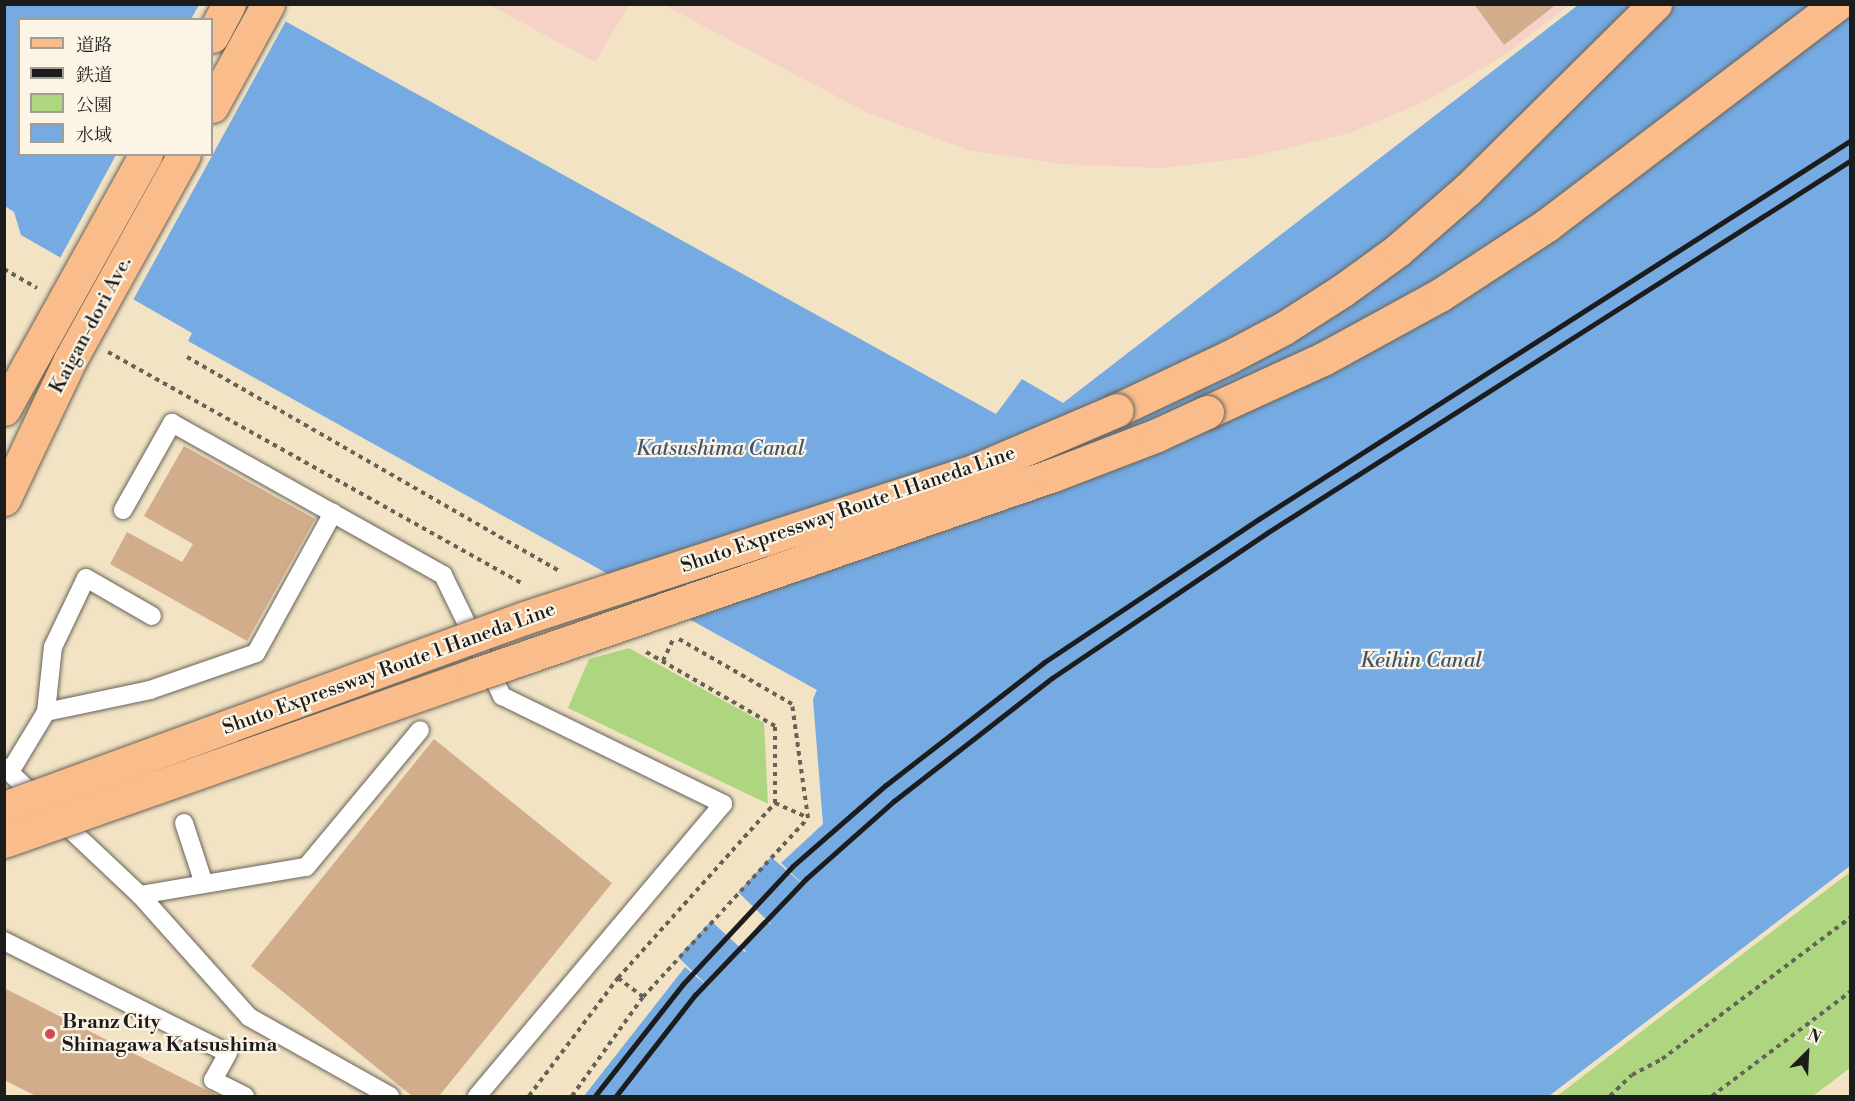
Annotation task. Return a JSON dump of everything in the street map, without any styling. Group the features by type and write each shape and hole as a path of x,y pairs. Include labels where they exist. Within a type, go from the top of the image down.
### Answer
{"main road":[{"path":"213,34 229,4"},
{"path":"213,103 268,4"},
{"name":"Shuto Expressway Route 1 Haneda Line","path":"4,808 524,618 974,471 1176,383 1284,328 1343,290 1398,250 1469,188 1654,4"},
{"name":"Shuto Expressway Route 1 Haneda Line","path":"4,841 1053,475 1157,435 1323,358 1440,295 1547,225 1837,4"},
{"name":"Kaigan-dori Ave.","path":"4,499 79,309 145,156"},
{"name":"Kaigan-dori Ave.","path":"4,409 79,309 183,156"}],"lane":[{"path":"123,510 172,423 443,575 502,696 723,804 477,1096"},
{"path":"46,712 150,690 256,653 333,513"},
{"path":"152,616 86,578 53,647 46,712 8,769 140,895 249,1017 390,1096"},
{"path":"140,895 306,867 420,730"},
{"path":"184,823 204,884"},
{"path":"4,941 228,1053 213,1080 245,1096"}],"path":[{"path":"187,357 571,577"},
{"path":"663,661 674,637 792,705 808,818"},
{"path":"776,804 808,818"},
{"path":"572,1096 643,997 808,818"},
{"path":"1610,1096 1632,1075 1662,1059 1851,918"},
{"path":"618,978 643,997"},
{"path":"1712,1096 1851,992"}],"shaded area":[{"path":"490,5 629,5 595,62"},
{"path":"664,5 1569,5 1503,56 1428,100 1350,133 1246,158 1160,168 1062,164 968,150 868,113"}],"green space":[{"path":"629,648 764,723 768,804 568,708 589,659"},
{"path":"1850,872 1850,1068 1813,1096 1557,1096"}],"water":[{"name":"Keihin Canal","path":"5,5 256,5 996,414 1022,379 1063,403 1578,5 1850,5 1850,866 1549,1096 584,1096 685,967 712,990 678,957 711,921 745,952 741,946 763,920 772,925 738,892 771,857 806,887 781,863 823,824 813,699 817,690 188,341 192,333 21,235 14,212 5,206"}],"pier":[{"path":"262,4 287,19 213,154 213,18 192,18 199,5"},
{"path":"115,156 212,156 132,302 59,260"}],"building":[{"path":"1474,4 1557,4 1504,45"},
{"path":"184,446 315,519 247,641 110,564 127,532 182,562 193,544 144,516"},
{"path":"434,739 612,883 439,1096 412,1096 251,966"},
{"name":"Branz City Shinagawa Katsushima","path":"4,988 218,1096 36,1096 4,1080"}],"railway":[{"path":"595,1096 683,984 793,866 886,785 1043,663 1259,519 1850,141"},
{"path":"616,1096 695,995 806,879 894,801 1052,678 1267,533 1850,161"}],"place":[{"name":"Branz City Shinagawa Katsushima","path":"50,1034"}],"water label":[{"name":"Katsushima Canal","path":"720,449"}]}
